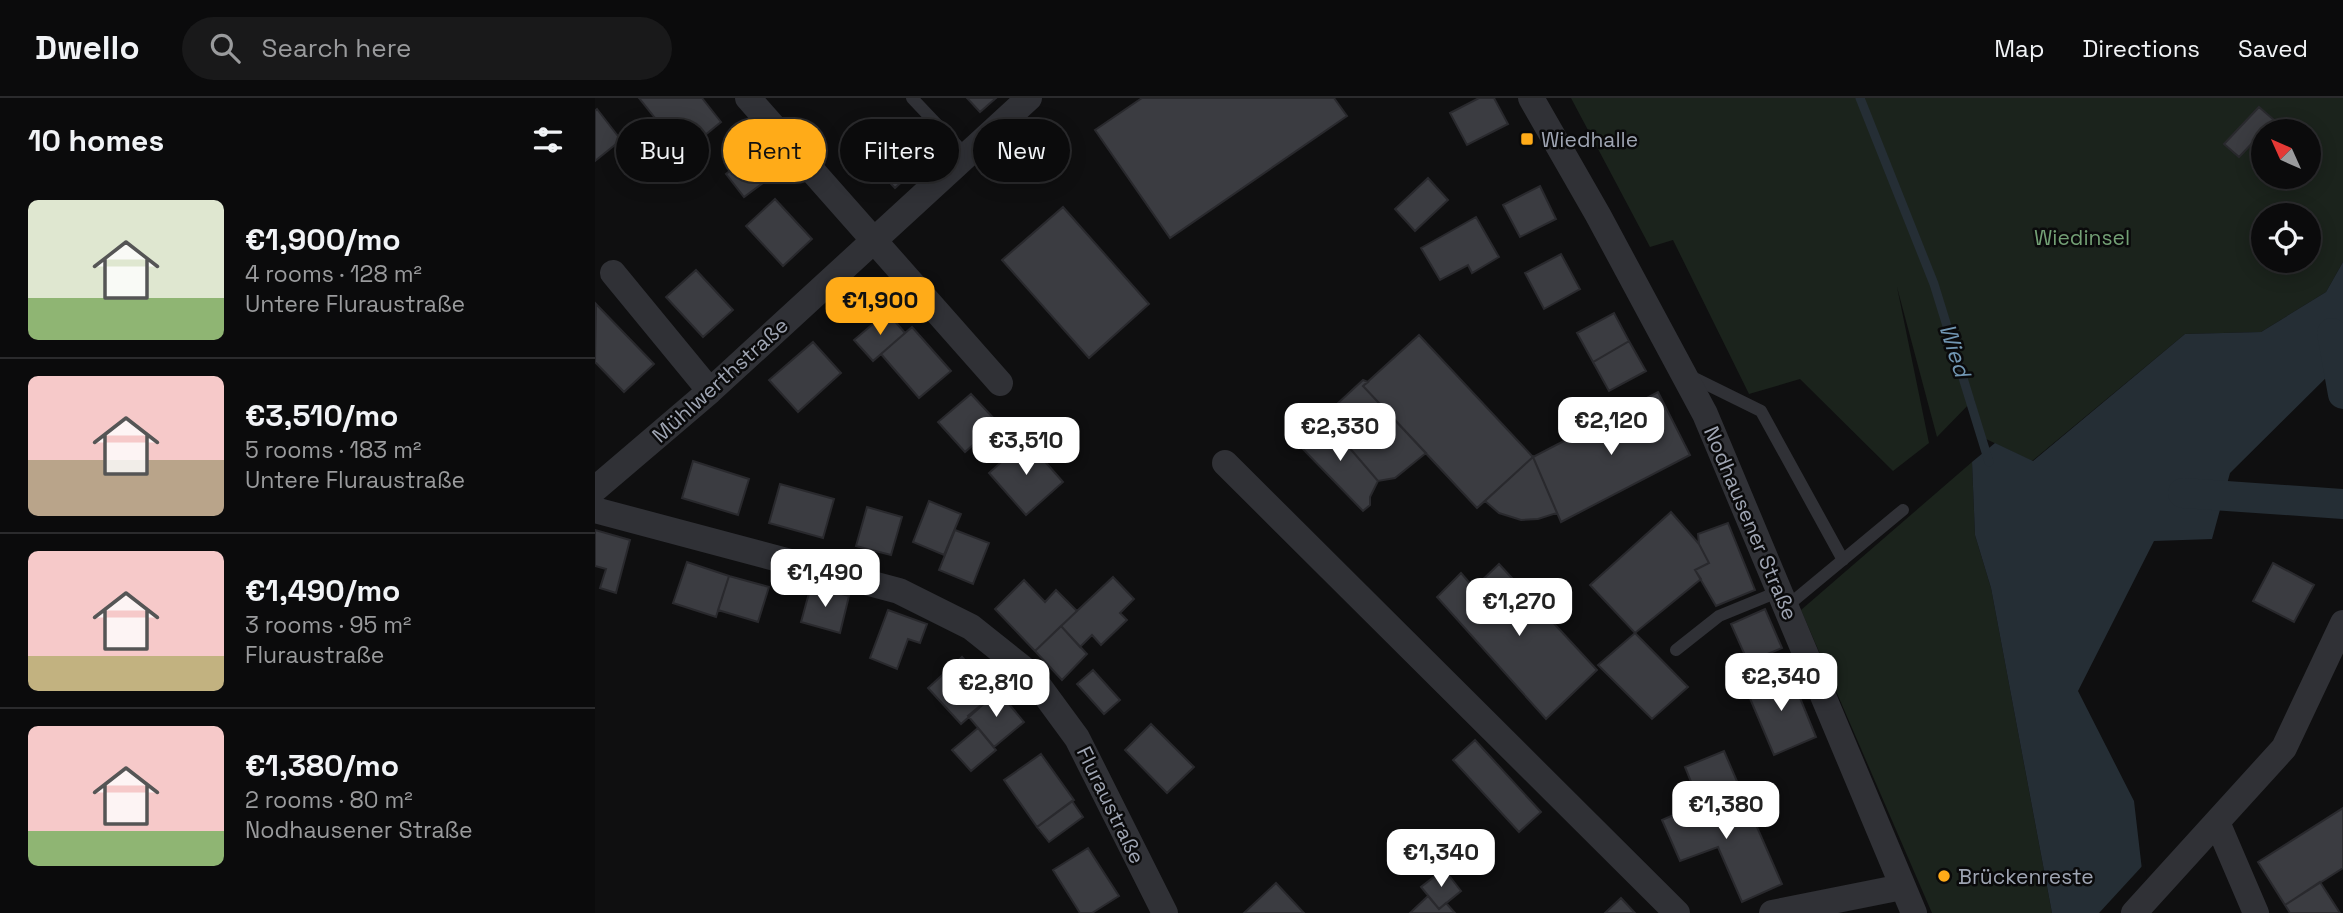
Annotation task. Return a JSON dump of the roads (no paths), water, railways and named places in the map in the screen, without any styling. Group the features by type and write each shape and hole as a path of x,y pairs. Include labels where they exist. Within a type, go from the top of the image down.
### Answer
{"street":[{"path":"748,98 875,238 1000,383"},
{"name":"Mühlwerthstraße","path":"595,489 709,391 1029,98"},
{"name":"Nodhausener Straße","path":"1531,98 1598,215 1705,414 1914,913"},
{"path":"614,273 709,391"},
{"path":"1225,463 1678,913"},
{"name":"Fluraustraße","path":"595,510 899,592 971,627 1030,674 1077,738 1165,913"},
{"path":"2134,913 2284,748 2343,623"},
{"path":"2217,822 2256,913"},
{"path":"1772,913 1902,887"}],"lane":[{"path":"912,98 966,155"},
{"path":"1682,372 1761,411 1843,560"},
{"path":"1676,650 1719,616 1783,599 1843,560 1903,510"}],"waterway":[{"name":"Wied","path":"1860,98 1934,284 1989,462"},
{"path":"2332,333 2343,394"},
{"path":"2183,493 2343,504"}],"place":[{"name":"Wiedhalle","path":"1527,139"},
{"name":"Brückenreste","path":"1944,876"}],"park label":[{"name":"Wiedinsel","path":"2082,237"}]}
